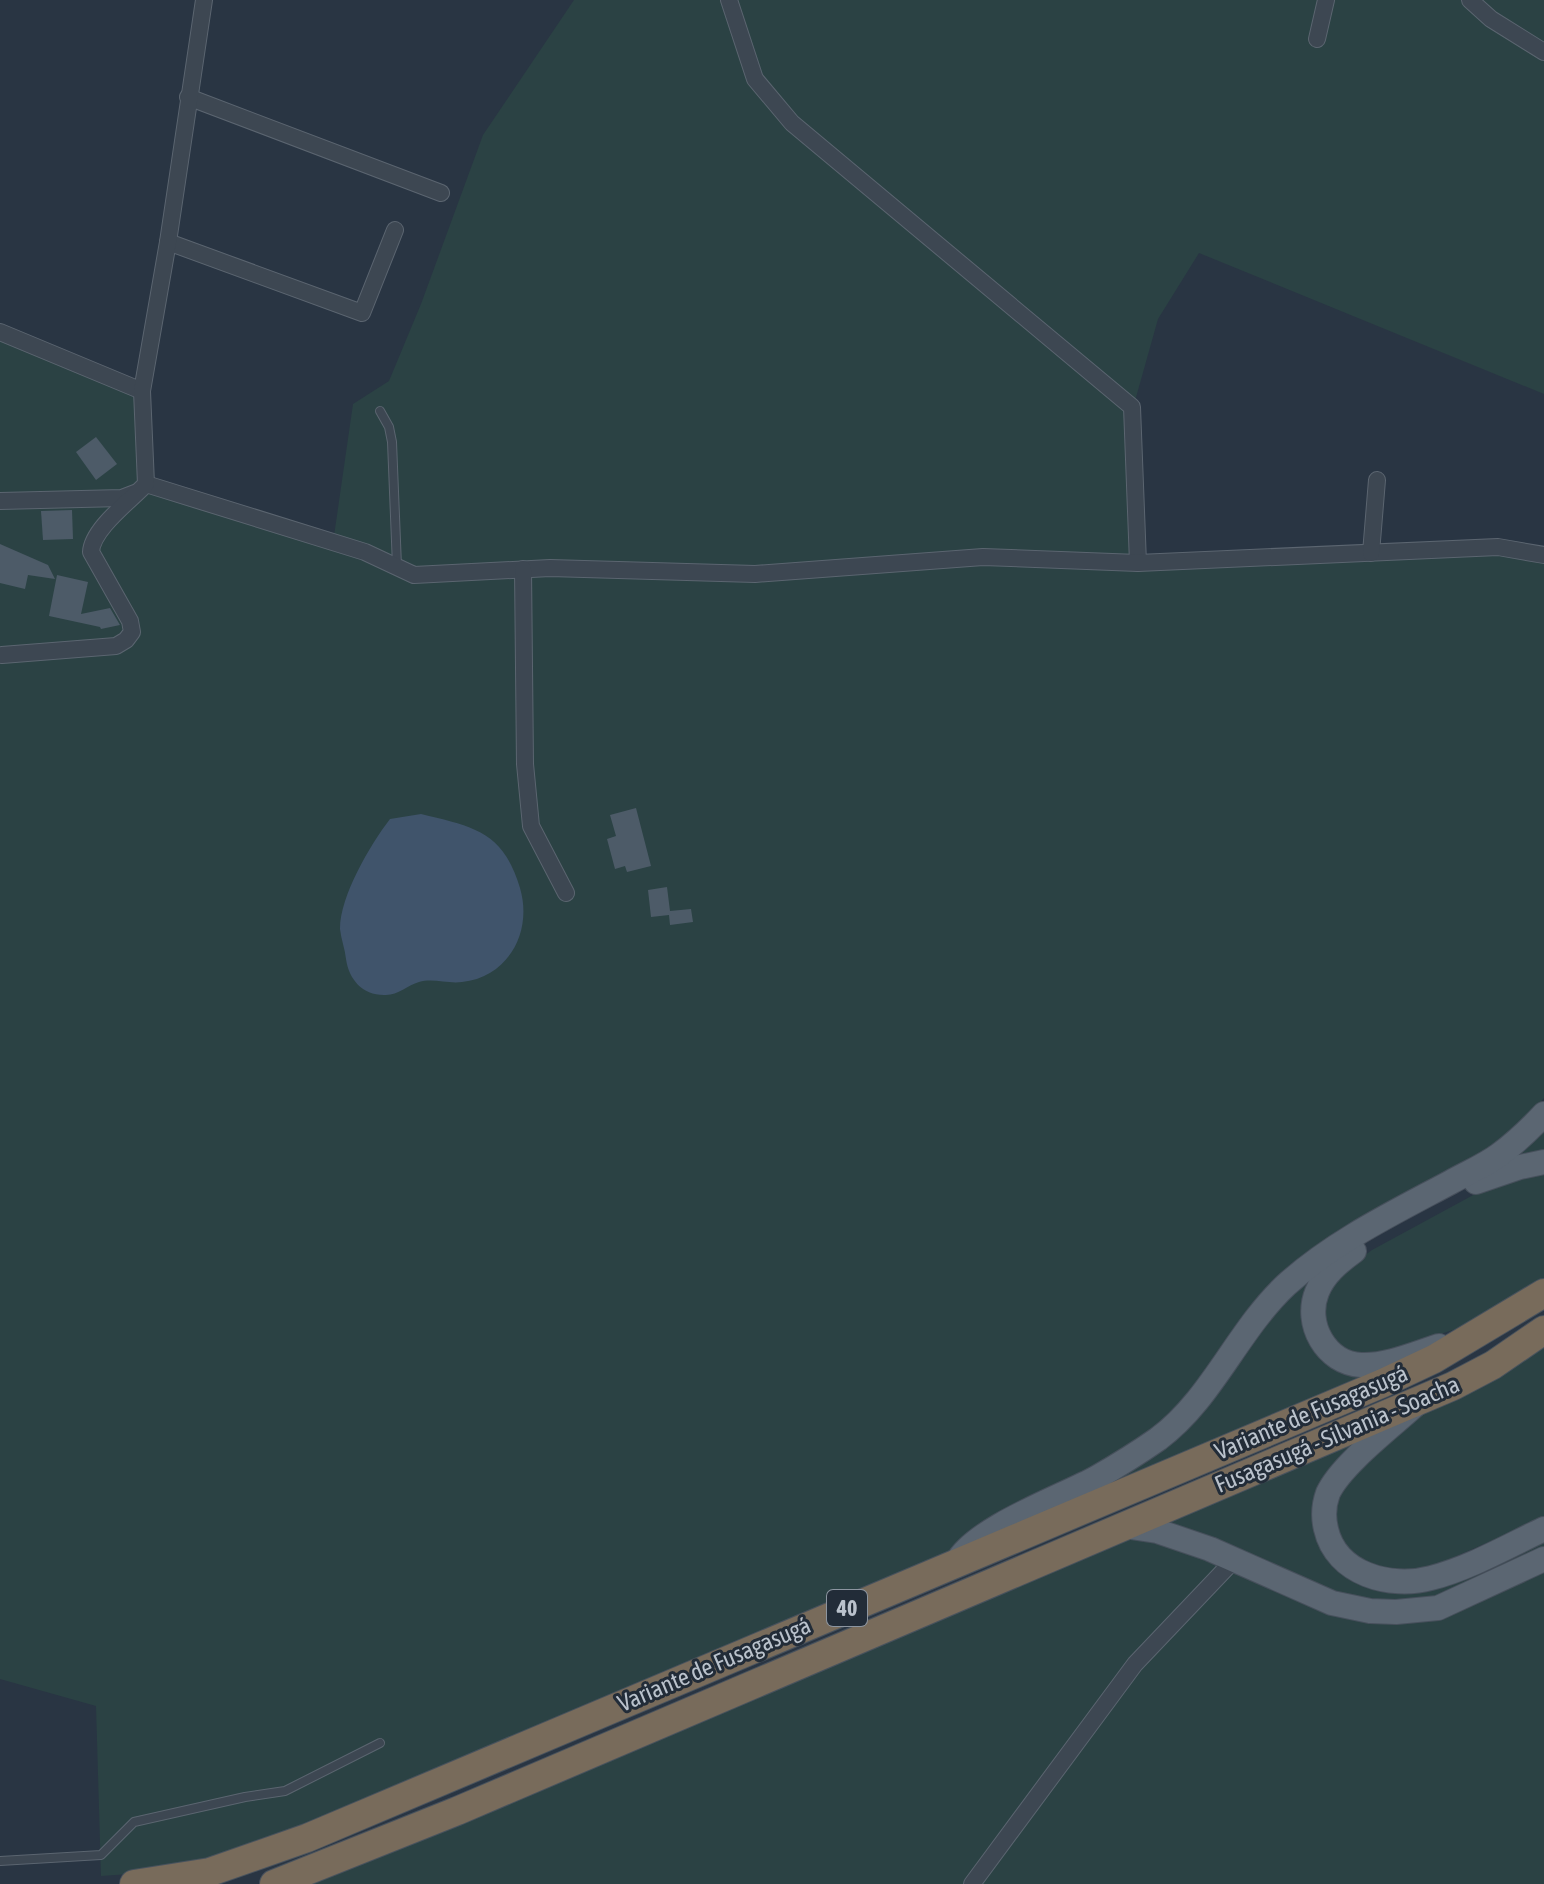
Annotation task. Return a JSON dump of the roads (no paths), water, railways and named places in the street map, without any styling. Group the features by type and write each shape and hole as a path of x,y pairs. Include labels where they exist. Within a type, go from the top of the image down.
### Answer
{"highway":[{"name":"Variante de Fusagasugá","path":"134,1884 210,1872 307,1838 1383,1383 1434,1359 1544,1293"},
{"name":"Fusagasugá - Silvania - Soacha","path":"1124,1526 1421,1400 1493,1365 1544,1330"},
{"name":"Variante de Fusagasugá","path":"274,1884 457,1811 1124,1526"}],"main road":[{"name":"40","path":"957,1562 965,1550 991,1530 1096,1478 1161,1437 1191,1408 1285,1286 1313,1263 1355,1236 1496,1157 1544,1114"},
{"name":"40","path":"1479,1333 1390,1361 1359,1365 1340,1360 1328,1351 1314,1322 1313,1307 1316,1294 1332,1269 1367,1242 1474,1183 1520,1167 1540,1164"},
{"name":"40","path":"1421,1400 1342,1474 1327,1495 1324,1524 1329,1541 1341,1560 1382,1579 1414,1581 1466,1565 1544,1529"},
{"path":"1124,1526 1157,1531 1210,1549 1332,1603 1370,1611 1438,1608 1544,1559"}],"street":[{"path":"2,655 116,646 132,632 130,621 95,560 92,544 98,533 146,484 142,391 204,0"},
{"path":"729,0 755,79 792,123 1132,407 1138,563"},
{"path":"1317,39 1326,0"},
{"path":"1470,0 1491,19 1544,52"},
{"path":"188,97 441,193"},
{"path":"168,242 362,313 395,230"},
{"path":"0,332 142,391"},
{"path":"1371,553 1377,480"},
{"path":"0,501 122,498 146,484"},
{"path":"146,484 365,552 414,575 523,569 755,574 983,557 1138,563 1498,547 1544,555"},
{"path":"523,569 525,764 531,826 566,893"},
{"path":"972,1884 1135,1664 1234,1560"}],"lane":[{"path":"380,411 389,427 392,442 397,567"},
{"path":"0,1861 101,1855 134,1822 285,1791 380,1743"}],"water":[{"path":"421,814 484,834 505,854 520,888 523,904 519,936 504,962 478,978 457,982 424,981 390,995 370,993 358,985 350,974 340,929 341,916 365,857 390,819"}]}
